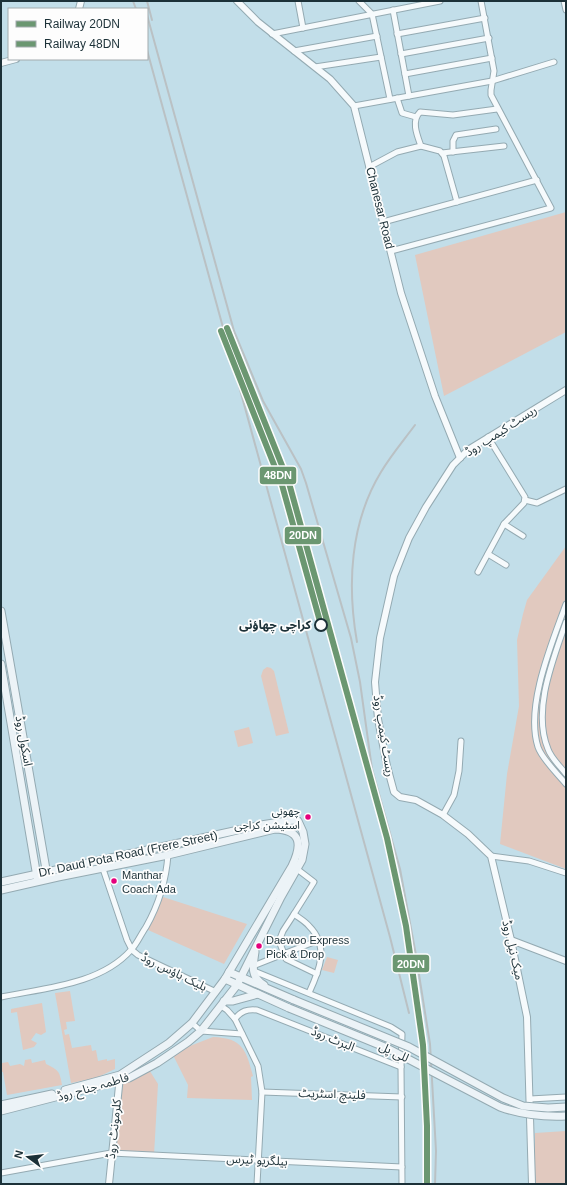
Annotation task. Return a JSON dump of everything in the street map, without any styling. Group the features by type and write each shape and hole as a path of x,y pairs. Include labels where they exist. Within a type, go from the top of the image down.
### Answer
{"main road":[{"name":"اسکول روڈ","path":"1,611 47,879"},
{"name":"اسکول روڈ","path":"1,664 38,881"},
{"path":"16,750 25,749"},
{"name":"Dr. Daud Pota Road (Frere Street)","path":"1,882 281,821 295,820 300,824"},
{"name":"فاطمہ جناح روڈ","path":"1,1112 119,1078 150,1067 188,1042 201,1031 238,981 302,860 305,844 300,824"},
{"name":"Dr. Daud Pota Road (Frere Street)","path":"1,890 47,879 168,855 275,829 286,830 293,834"},
{"name":"فاطمہ جناح روڈ","path":"1,1106 119,1078 169,1043 192,1023 225,979 296,857 298,851 298,840 295,834 293,834"},
{"path":"256,945 254,968 257,981 284,996"},
{"path":"229,972 238,981"},
{"path":"225,979 238,981 284,996"},
{"name":"للی پل","path":"238,981 258,994 289,1008 387,1048 500,1107 517,1113 538,1116 566,1116"},
{"path":"223,1003 258,994"},
{"name":"للی پل","path":"284,996 409,1047 503,1098 523,1106 548,1108 566,1107"}],"street":[{"name":"Chanesar Road","path":"237,1 272,34 330,79 354,106 401,293 435,396 460,458"},
{"path":"298,1 303,28"},
{"path":"359,1 372,14 390,99"},
{"path":"272,34 440,1"},
{"path":"390,251 551,208 497,109 491,95 494,71 481,1"},
{"path":"564,1 566,10"},
{"path":"393,10 409,96"},
{"path":"397,34 485,18"},
{"path":"294,51 377,36"},
{"path":"401,54 489,38"},
{"path":"315,67 381,57"},
{"path":"405,74 492,58"},
{"path":"1,63 12,60"},
{"path":"354,106 492,81 554,62"},
{"path":"397,98 402,113 416,117"},
{"path":"421,146 415,125 416,117 420,112 453,115 497,109"},
{"path":"453,152 453,141 456,135 496,128"},
{"path":"369,167 397,152 421,146 442,153 504,146"},
{"path":"442,153 457,202"},
{"path":"384,222 537,180"},
{"name":"ریسٹ کیمپ روڈ","path":"443,815 416,800 400,797 394,792 387,766 378,719 375,682 380,638 394,576 409,538 426,507 453,465 468,450 566,390"},
{"path":"478,572 504,524 524,503 525,500 525,497 488,437"},
{"path":"525,500 537,503 566,489"},
{"path":"504,524 523,536"},
{"path":"488,554 506,565"},
{"path":"566,604 536,693 535,725 538,747 543,756 566,784"},
{"path":"566,622 547,680 542,707 543,733 548,751 566,774"},
{"path":"461,741 459,771 454,795 443,815 468,834 491,856 529,861 566,873"},
{"path":"1,997 78,982 98,974 112,966 132,950 151,918 162,890 167,873 168,855"},
{"name":"میک نیل روڈ","path":"491,856 527,1017 532,1184"},
{"name":"بلیک ہاؤس روڈ","path":"101,860 102,868 127,940 132,950 146,959 216,992"},
{"path":"297,869 314,882 283,931 279,941 286,959 317,974"},
{"path":"294,914 309,926 319,940 322,958 309,993"},
{"path":"254,968 319,940"},
{"path":"511,940 566,961"},
{"path":"254,968 402,1034 402,1184"},
{"path":"223,1003 235,1019 258,1066 262,1092 257,1184"},
{"name":"البرٹ روڈ","path":"235,1019 244,1011 251,1009 258,1010 401,1066"},
{"path":"192,1023 201,1031 242,1034"},
{"name":"کلرمونٹ روڈ","path":"109,1184 119,1078"},
{"name":"فلینچ اسٹریٹ","path":"262,1092 402,1097"},
{"path":"530,1099 566,1097"},
{"name":"بیلگریو ٹیرس","path":"1,1173 111,1153 402,1167"}],"shaded area":[{"path":"566,212 566,332 444,396 415,255"},
{"path":"566,546 566,869 500,844 507,774 519,706 517,640 527,600"},
{"path":"267,667 274,671 289,733 276,736 261,676 263,670"},
{"path":"249,727 253,743 238,747 234,731"},
{"path":"163,897 247,924 224,964 148,930"},
{"path":"327,957 338,960 334,973 322,970"},
{"path":"70,991 75,1021 66,1022 67,1029 64,1030 65,1035 69,1034 72,1048 91,1045 92,1051 96,1050 98,1061 115,1059 115,1069 96,1078 71,1083 55,993"},
{"path":"42,1003 46,1032 41,1035 36,1033 31,1040 37,1043 34,1047 23,1050 17,1012 11,1013 11,1009"},
{"path":"213,1037 231,1040 242,1047 248,1059 253,1076 251,1077 252,1100 187,1098 188,1085 172,1053"},
{"path":"1,1058 2,1063 8,1062 10,1066 20,1064 24,1066 25,1060 31,1059 32,1063 45,1060 46,1064 58,1072 62,1085 7,1095 3,1072 1,1072"},
{"path":"148,1068 158,1084 154,1155 112,1153 119,1081"},
{"path":"566,1131 566,1184 535,1184 535,1133"}],"railway":[{"path":"133,1 136,8"},
{"path":"147,1 152,20"},
{"path":"148,19 234,331 263,401 301,469 351,638 360,682 372,769 400,869 418,966"},
{"path":"148,54 390,937 409,1013"},
{"path":"357,642 352,599 352,577 357,533 363,512 381,472 415,425"},
{"path":"417,962 430,1044 436,1151 435,1184"}],"rail line":[{"name":"20DN","path":"227,328 289,483 387,838 406,926 423,1045 427,1126 427,1184"},
{"name":"48DN","path":"221,331 282,485 321,625"}],"place":[{"name":"کراچی چھاؤنی","path":"321,625"},
{"name":"چھونی اسٹیشن کراچی","path":"308,817"},
{"name":"Manthar Coach Ada","path":"114,881"},
{"name":"Daewoo Express Pick & Drop","path":"259,946"}]}
